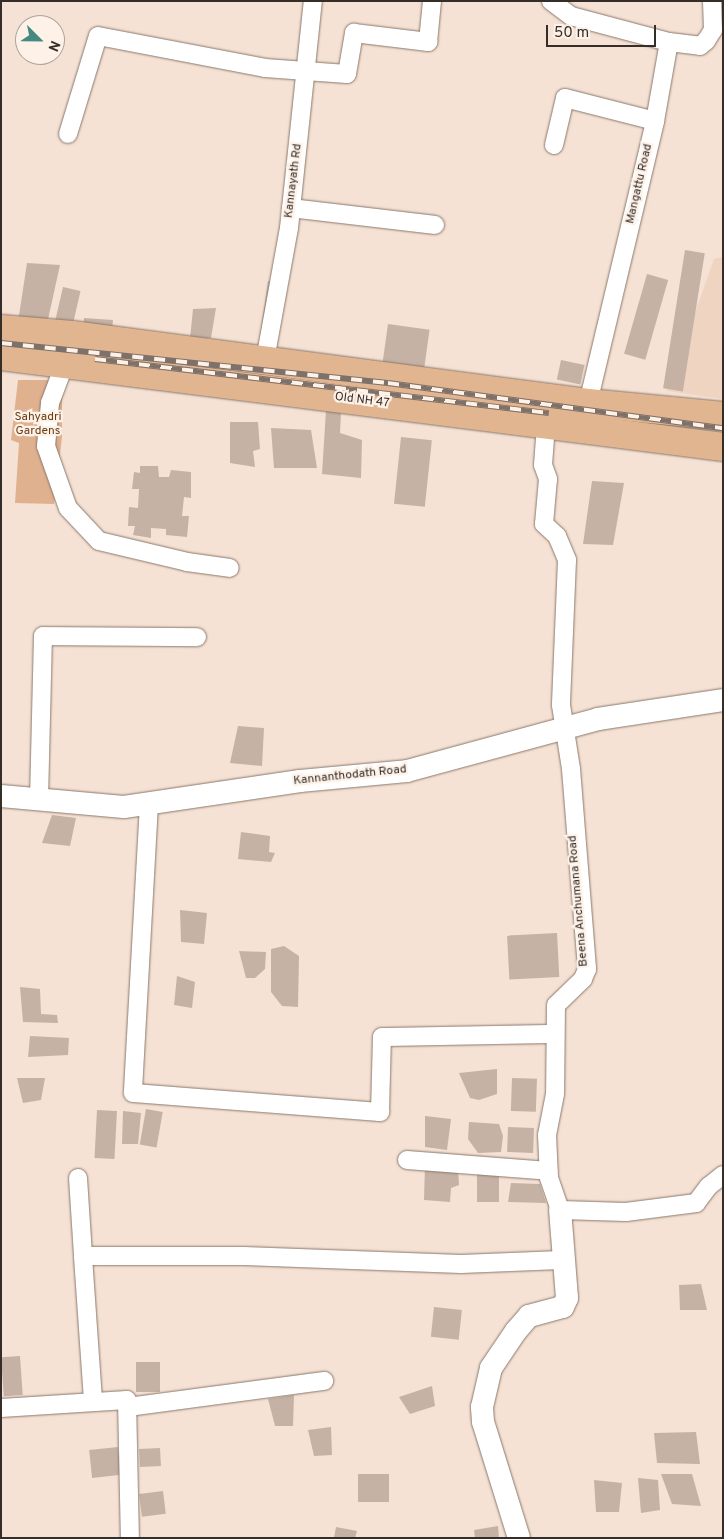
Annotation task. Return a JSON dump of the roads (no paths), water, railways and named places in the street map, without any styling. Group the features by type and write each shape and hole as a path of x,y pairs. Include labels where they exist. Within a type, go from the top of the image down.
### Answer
{"main road":[{"path":"1,329 72,335 588,403 723,416"},
{"name":"Old NH 47","path":"1,356 723,446"}],"street":[{"name":"Kannayath Rd","path":"265,360 291,208 314,1"},
{"path":"68,134 98,36 307,73 347,74 354,33 428,42 432,1"},
{"path":"551,1 570,16 670,42 700,46 706,41 712,30 712,1"},
{"name":"Mangattu Road","path":"588,403 655,121 670,42"},
{"path":"554,145 565,98 655,121"},
{"path":"291,208 435,225"},
{"path":"65,363 50,403 46,446 68,508 99,541 187,562 230,568"},
{"name":"Beena Anchumana Road","path":"519,1538 483,1422 482,1407 491,1368 516,1331 529,1316 563,1307 567,1298 561,1260 560,1210 549,1172 547,1135 555,1094 554,1034 556,1005 583,979 587,969 566,728 561,705 567,560 557,536 544,524 548,479 543,466 546,425"},
{"path":"39,799 43,636 197,637"},
{"name":"Kannanthodath Road","path":"1,796 124,807 300,781 407,771 598,719 723,700"},
{"path":"149,804 133,1093 380,1112 382,1037 554,1034"},
{"path":"407,1160 549,1172"},
{"path":"560,1210 626,1212 696,1203 709,1186 723,1175"},
{"path":"78,1178 93,1400"},
{"path":"84,1256 244,1256 461,1264 561,1260"},
{"path":"128,1407 324,1381"},
{"path":"1,1408 93,1400 127,1400 130,1538"}],"railway":[{"path":"1,343 388,383 723,428"},
{"path":"95,359 549,413"}],"park label":[{"name":"Sahyadri Gardens","path":"38,425"}]}
